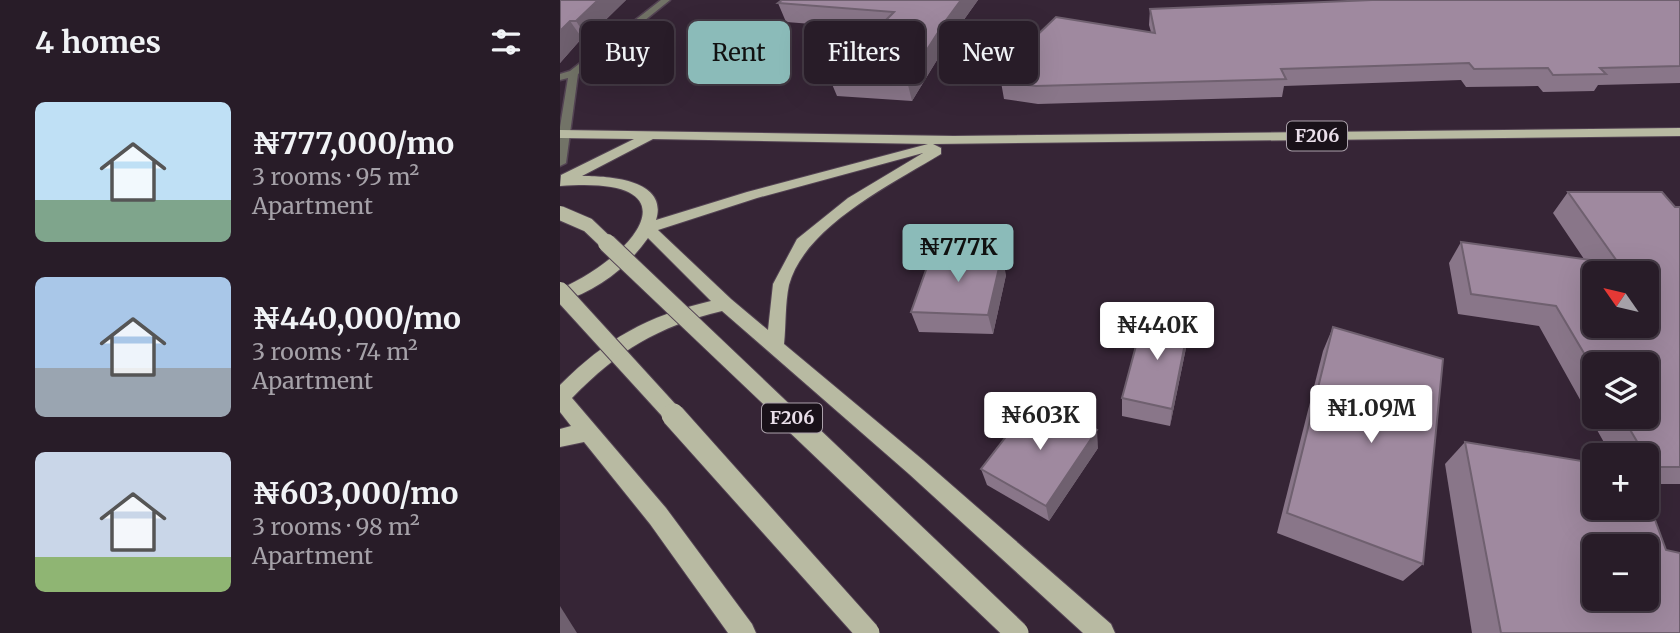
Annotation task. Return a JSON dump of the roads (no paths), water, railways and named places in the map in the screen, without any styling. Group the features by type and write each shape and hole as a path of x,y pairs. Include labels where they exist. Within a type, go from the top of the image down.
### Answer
{"main road":[{"name":"F206","path":"562,134 954,141 1680,132"},
{"path":"560,182 603,158 654,135"},
{"path":"647,228 752,195 954,141"},
{"path":"775,346 781,284 803,243 853,201 954,141"},
{"path":"560,182 612,180 632,186 646,196 651,210 647,228 626,256 589,283 560,296"},
{"name":"F206","path":"560,213 588,225 1017,633"},
{"path":"647,228 725,304 1102,633"},
{"path":"560,291 782,534 868,633"},
{"path":"725,304 679,314 649,326 614,346 560,398 658,516 743,633"},
{"path":"560,438 587,432"}],"street":[{"path":"560,77 573,73 666,0"},
{"path":"560,163 562,134 573,73"}]}
